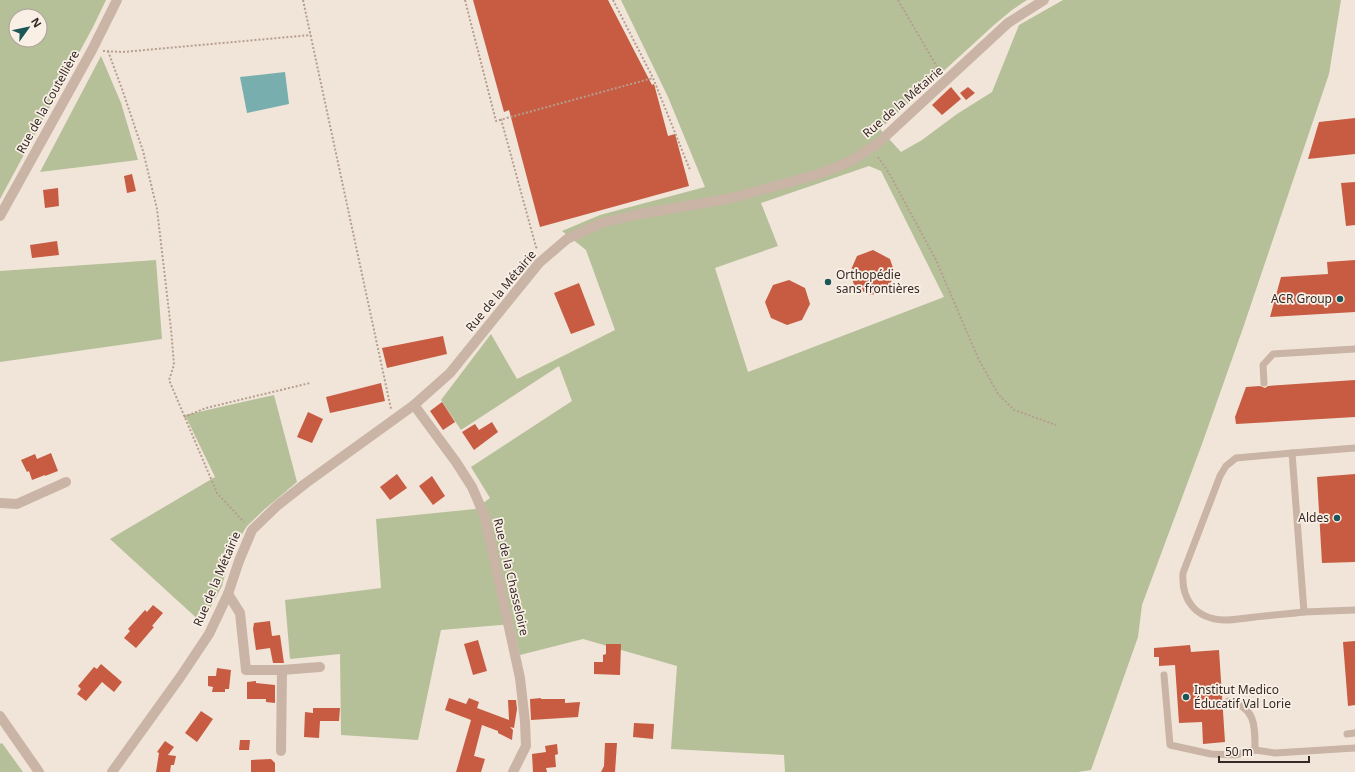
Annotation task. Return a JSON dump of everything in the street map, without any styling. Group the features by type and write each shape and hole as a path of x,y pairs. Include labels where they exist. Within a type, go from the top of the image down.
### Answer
{"street":[{"name":"Rue de la Coutellière","path":"0,216 90,53 117,0"},
{"name":"Rue de la Métairie","path":"112,772 181,676 209,634 228,594 252,530 278,505 414,405 450,374 539,263 567,239 601,223 635,215 732,198 819,174 851,161 877,144 1008,24 1044,0"},
{"name":"Rue de la Chasseloire","path":"414,405 456,462 468,481 485,518 520,678 525,722 526,746 513,772"},
{"path":"0,503 17,504 66,482"},
{"path":"228,594 240,613 246,670 282,670 320,667"},
{"path":"281,751 282,670"},
{"path":"0,716 39,772"}],"lane":[{"path":"1264,383 1263,365 1273,354 1355,349"},
{"path":"1355,448 1236,458 1226,466 1220,476 1183,573 1182,583 1189,603 1208,617 1223,620 1304,612 1355,610"},
{"path":"1292,453 1304,612"},
{"path":"1164,675 1170,745 1211,754 1235,755 1255,750 1275,753 1355,748"},
{"path":"1228,701 1238,703 1246,708 1255,728 1255,750"},
{"path":"1347,734 1355,733"}],"path":[{"path":"303,0 393,420"},
{"path":"465,0 496,121 653,78"},
{"path":"613,0 653,78 690,170"},
{"path":"898,0 946,81"},
{"path":"252,530 217,493 169,380 174,365 157,209 143,151 108,51 123,52 311,35"},
{"path":"502,119 536,247 545,258"},
{"path":"870,148 886,168 936,260 978,358 998,394 1014,410 1056,425"},
{"path":"184,417 206,408 310,383"}],"green space":[{"path":"0,0 106,0 93,27 0,199"},
{"path":"621,0 1027,0 994,25 880,129 901,152 922,140 957,114 992,92 1019,25 1063,0 1341,0 1329,74 1243,328 1202,444 1142,605 1138,637 1091,770 1078,772 785,772 784,755 671,749 677,666 583,639 520,655 513,624 441,630 418,740 341,735 340,654 290,659 285,600 381,588 376,519 475,509 490,498 471,467 572,401 559,366 461,430 441,400 491,334 517,379 615,330 586,250 562,231 600,215 705,187 668,97","holes":["869,166 881,171 944,297 748,372 715,268 778,246 761,203"]},
{"path":"101,56 121,103 138,160 40,172"},
{"path":"156,260 162,339 0,362 0,271"},
{"path":"274,395 297,482 247,526 231,552 222,586 202,623 110,539 215,477 185,415"},
{"path":"2,743 23,772 0,772 0,744"}],"water":[{"path":"285,72 289,104 247,113 240,77"}],"building":[{"path":"473,0 608,0 652,85 654,84 668,136 675,134 689,186 540,227 509,110 504,112"},
{"path":"951,87 961,99 942,115 932,105"},
{"path":"968,87 975,93 966,100 960,93"},
{"path":"1355,118 1355,154 1308,159 1319,122"},
{"path":"132,174 136,191 127,193 124,176"},
{"path":"1355,182 1355,225 1346,226 1341,183"},
{"path":"58,188 59,206 45,208 43,190"},
{"path":"57,241 59,255 32,258 30,245"},
{"path":"873,250 890,259 895,274 887,290 871,295 855,288 850,272 857,256"},
{"path":"1355,260 1355,312 1270,317 1281,277 1328,274 1327,262"},
{"path":"789,280 805,288 810,304 802,320 787,325 771,318 765,302 773,285"},
{"path":"579,283 595,325 571,334 554,293"},
{"path":"443,336 447,354 387,368 382,348"},
{"path":"1355,380 1355,417 1236,424 1235,417 1246,387 1260,386 1265,388 1268,386"},
{"path":"381,383 385,401 330,413 326,397"},
{"path":"442,402 455,422 443,430 430,411"},
{"path":"308,412 323,419 312,443 297,437"},
{"path":"492,422 498,432 474,450 462,432 475,424 479,430"},
{"path":"51,453 58,471 32,480 29,471 27,472 21,460 35,454 37,459"},
{"path":"397,474 407,488 390,500 380,487"},
{"name":"Aldes","path":"1355,474 1355,562 1322,563 1317,477"},
{"path":"432,476 445,496 433,505 419,486"},
{"path":"153,605 163,613 152,626 154,627 136,648 124,638 130,631 128,629 145,610 147,612"},
{"path":"270,621 272,636 280,635 284,663 273,663 270,648 256,650 253,629 254,623"},
{"path":"478,640 487,671 473,675 464,644"},
{"path":"1355,641 1355,705 1348,706 1343,642"},
{"path":"606,644 621,644 620,675 594,674 594,662 603,662 603,655 606,654"},
{"name":"Institut Medico Éducatif Val Lorie","path":"1190,645 1191,652 1219,650 1225,742 1203,744 1202,722 1179,723 1175,665 1159,666 1159,657 1154,657 1154,648"},
{"path":"101,664 122,682 114,692 102,682 86,701 77,694 81,689 78,686 94,667 97,669"},
{"path":"217,668 231,670 229,689 225,689 225,692 212,692 213,687 208,686 208,676 216,676"},
{"path":"256,681 256,683 275,685 275,703 266,702 266,699 247,699 247,682"},
{"path":"449,698 466,704 469,698 479,702 477,708 509,720 508,700 516,700 517,709 514,728 510,727 513,730 512,740 498,733 498,731 482,725 474,756 485,759 481,772 456,772 471,720 445,710"},
{"path":"530,699 565,699 565,703 580,702 578,717 531,720"},
{"path":"313,708 340,708 339,721 320,721 319,738 304,737 305,712 313,713"},
{"path":"201,711 213,719 197,742 185,733"},
{"path":"634,723 654,724 653,739 633,737"},
{"path":"240,740 250,740 249,750 239,750"},
{"path":"165,741 174,747 168,755 176,756 174,765 171,765 170,772 156,772 159,753 157,752"},
{"path":"605,743 617,743 615,772 601,772 604,766"},
{"path":"557,744 558,754 555,755 556,767 546,768 547,772 533,772 532,754 546,752 545,746"},
{"path":"271,759 275,763 275,772 251,772 251,760"}],"place":[{"name":"Orthopédie sans frontières","path":"828,282"},
{"name":"ACR Group","path":"1340,299"},
{"name":"Aldes","path":"1337,518"},
{"name":"Institut Medico Éducatif Val Lorie","path":"1186,697"}]}
